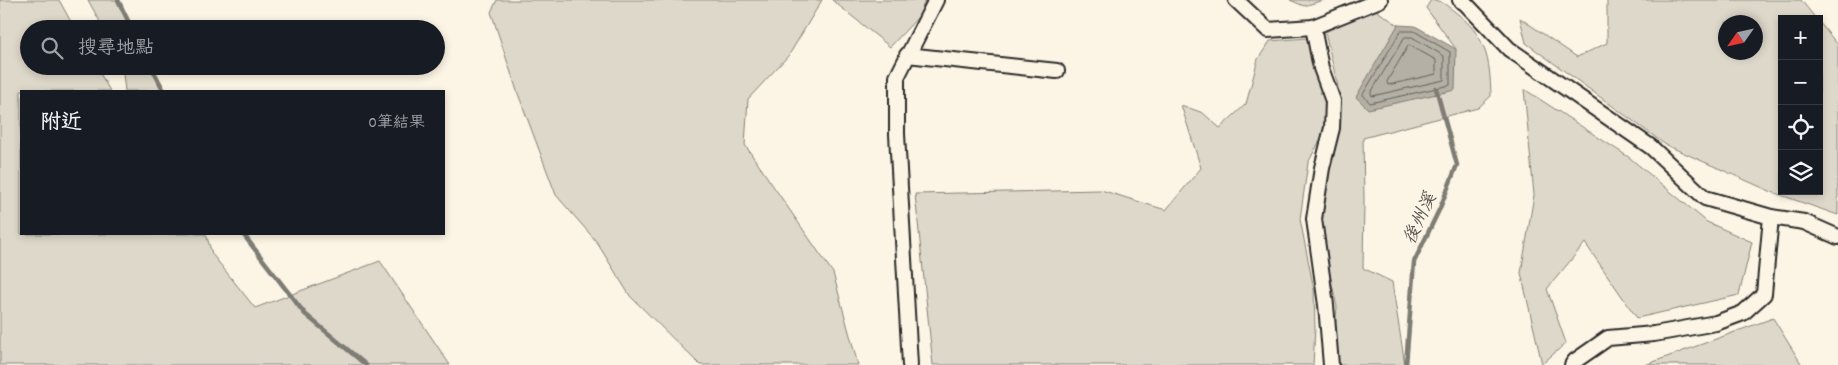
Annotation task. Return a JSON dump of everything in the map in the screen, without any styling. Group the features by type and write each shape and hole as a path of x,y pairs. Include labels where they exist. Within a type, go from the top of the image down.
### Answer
{"street":[{"path":"910,365 897,134 896,77 936,0"},
{"path":"1236,0 1268,30 1313,26 1380,0"},
{"path":"1460,0 1509,49 1651,147 1705,198 1771,217 1804,222 1838,237"},
{"path":"1313,26 1321,68 1333,101 1332,128 1322,168 1314,219 1326,304 1331,365"},
{"path":"907,56 1057,71"},
{"path":"1572,365 1608,338 1663,332 1716,323 1744,313 1764,294 1771,217"}],"shaded area":[{"path":"0,0 59,0 70,20 20,20 20,75 101,75 109,90 20,90 20,235 206,235 212,254 255,308 380,261 450,365 0,365"},
{"path":"88,0 118,0 128,20 99,20"},
{"path":"497,0 822,0 789,55 748,99 745,145 833,273 858,365 700,365 630,296 596,241 556,195 517,91 491,12"},
{"path":"832,0 925,0 920,15 890,47"},
{"path":"1290,0 1324,0 1304,6"},
{"path":"1431,0 1441,2 1454,11 1465,20 1480,38 1487,59 1491,96 1478,108 1363,138 1363,268 1392,282 1405,365 1332,365 1337,307 1319,225 1327,173 1338,129 1338,87 1325,32 1374,9 1398,25 1384,50 1456,49 1426,8"},
{"path":"1607,0 1801,0 1813,15 1778,15 1778,194 1666,145 1526,43 1520,18 1577,57 1607,43"},
{"path":"1823,27 1838,45 1838,215 1781,195 1823,195"},
{"path":"1307,38 1322,85 1329,123 1308,163 1300,219 1314,290 1315,329 1313,365 933,365 915,194 1101,190 1166,210 1201,168 1181,105 1203,113 1220,128 1246,104 1258,59 1270,41"},
{"path":"123,75 154,75 162,90 125,90"},
{"path":"1524,89 1630,158 1707,222 1752,242 1739,295 1637,318 1585,243 1547,289 1566,343 1542,364 1521,273 1534,195"},
{"path":"1773,318 1802,365 1645,365"}],"water":[{"path":"1398,25 1415,26 1456,49 1455,90 1368,109 1356,97"}],"waterway":[{"path":"118,0 128,20"},
{"path":"156,75 163,90"},
{"name":"後州溪","path":"1406,365 1414,262 1440,208 1457,165 1436,88"},
{"path":"244,235 305,314 366,365"}]}
